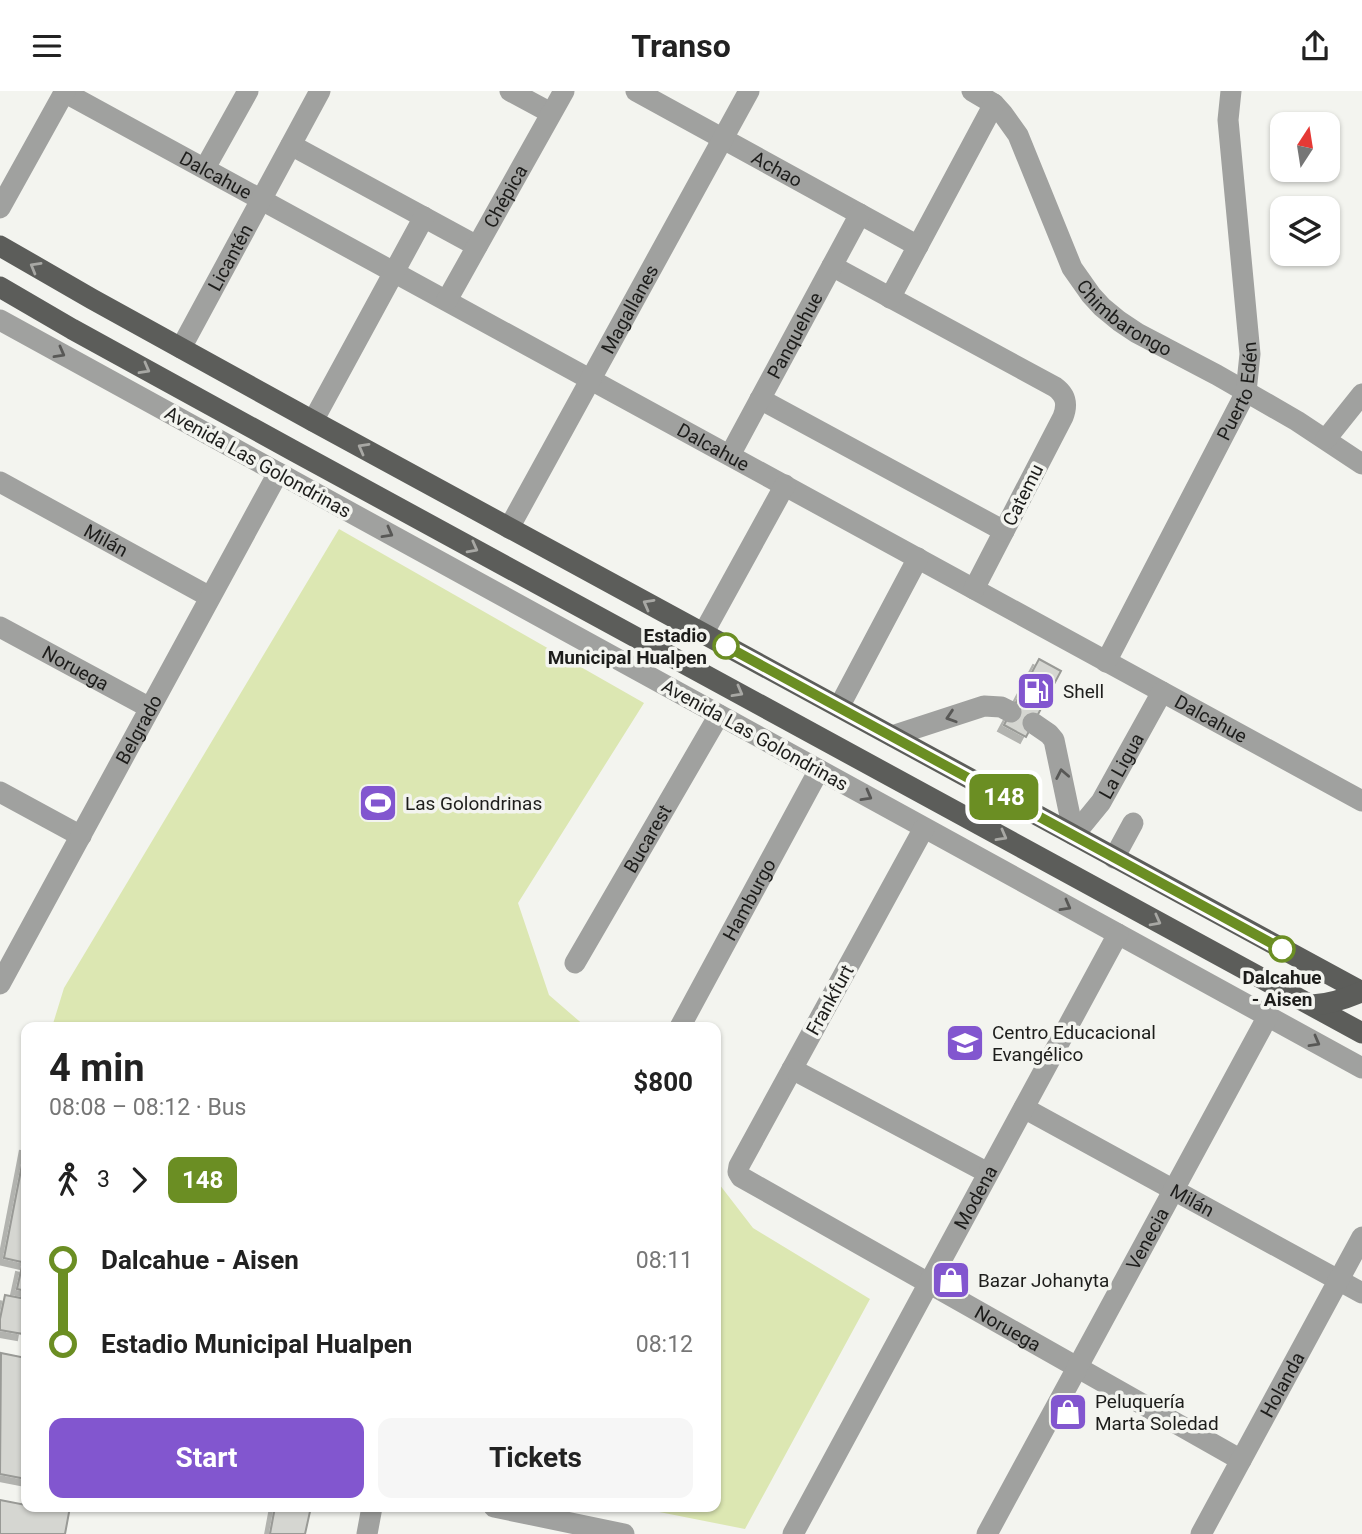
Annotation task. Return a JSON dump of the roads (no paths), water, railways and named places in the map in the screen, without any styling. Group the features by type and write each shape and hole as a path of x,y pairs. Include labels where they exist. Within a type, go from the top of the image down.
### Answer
{"main road":[{"path":"0,246 313,421 1362,991"},
{"name":"Avenida Las Golondrinas","path":"0,287 306,458 1362,1033"},
{"path":"1312,1005 1331,1003 1362,991"}],"street":[{"path":"0,208 64,91"},
{"name":"Dalcahue","path":"64,91 1362,801"},
{"path":"205,168 248,91"},
{"name":"Licantén","path":"181,348 320,91"},
{"path":"510,91 551,113"},
{"name":"Chépica","path":"447,300 564,91"},
{"name":"Achao","path":"636,91 918,246"},
{"name":"Magallanes","path":"509,528 749,91"},
{"name":"Chimbarongo","path":"972,91 994,104 1018,135 1072,268 1091,295 1119,321 1326,439 1362,464"},
{"name":"Puerto Edén","path":"1106,661 1245,392 1250,354 1228,120 1231,91"},
{"path":"832,266 890,298 994,104"},
{"path":"291,145 477,246"},
{"name":"Panquehue","path":"730,455 860,214"},
{"path":"313,421 424,217"},
{"name":"Catemu","path":"890,298 1055,387 1066,399 1063,417 974,589"},
{"name":"Avenida Las Golondrinas","path":"0,320 1362,1068"},
{"path":"1326,439 1362,394"},
{"path":"760,399 1004,531"},
{"name":"Belgrado","path":"0,984 6,958 81,836 278,473"},
{"name":"Milán","path":"0,482 210,597"},
{"path":"703,634 785,485"},
{"path":"839,707 918,558"},
{"name":"Noruega","path":"0,627 150,708"},
{"name":"La Ligua","path":"1074,835 1101,802 1162,692"},
{"path":"892,736 984,706 1001,707 1011,712"},
{"name":"Bucarest","path":"575,963 719,715"},
{"path":"1033,723 1054,740 1074,835"},
{"name":"Hamburgo","path":"683,1022 819,770"},
{"path":"0,792 81,836"},
{"path":"1114,858 1133,823"},
{"name":"Frankfurt","path":"738,1173 739,1166 924,828"},
{"name":"Modena","path":"793,1534 1118,934"},
{"name":"Venecia","path":"987,1534 1268,1016"},
{"path":"792,1069 988,1173"},
{"name":"Milán","path":"1024,1108 1362,1293"},
{"name":"Noruega","path":"738,1173 1241,1460"},
{"name":"Holanda","path":"1201,1534 1362,1237"},
{"path":"367,1534 371,1512"},
{"path":"510,1512 563,1528 624,1534"}],"place":[{"name":"Estadio Municipal Hualpen","path":"726,646"},
{"name":"Shell","path":"1036,691"},
{"name":"Las Golondrinas","path":"378,803"},
{"name":"Dalcahue - Aisen","path":"1282,949"},
{"name":"Centro Educacional Evangélico","path":"965,1043"},
{"name":"Bazar Johanyta","path":"951,1280"},
{"name":"Peluquería Marta Soledad","path":"1068,1412"}]}
